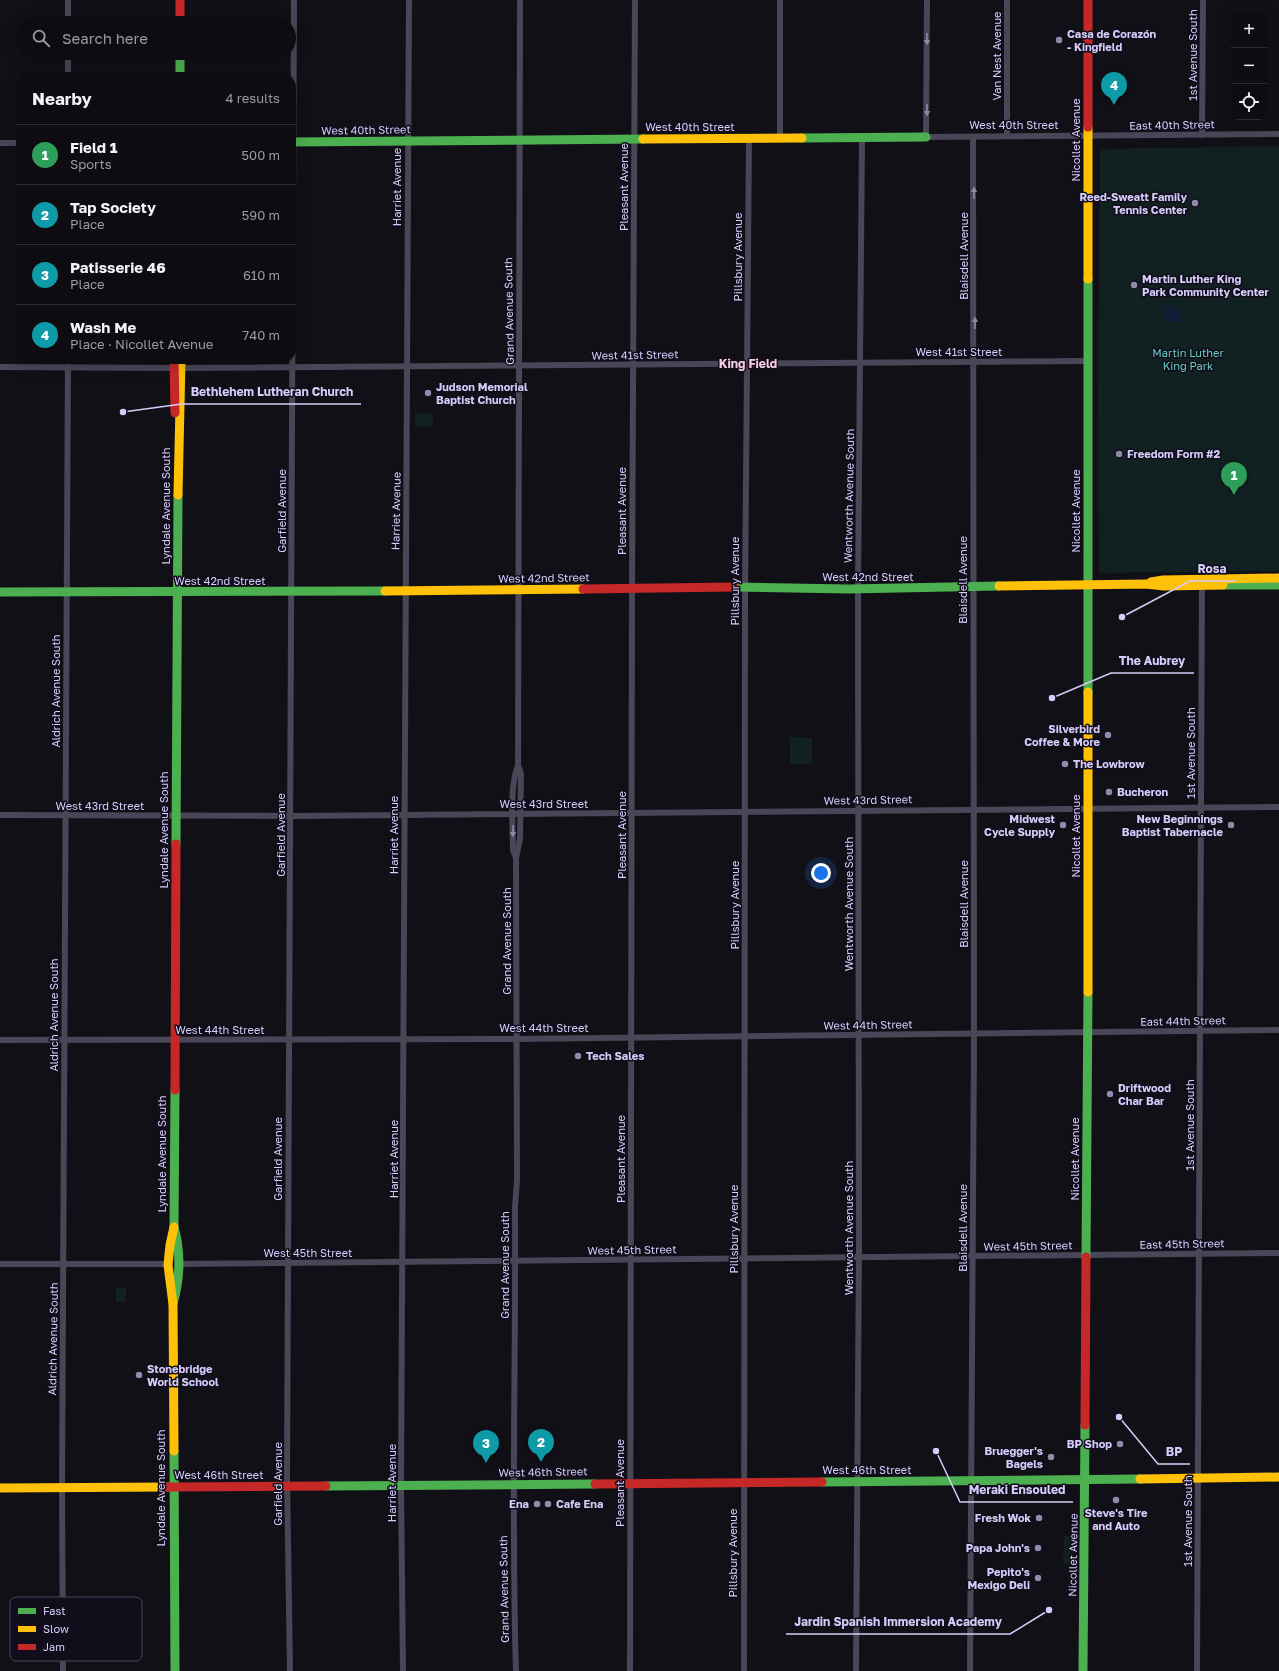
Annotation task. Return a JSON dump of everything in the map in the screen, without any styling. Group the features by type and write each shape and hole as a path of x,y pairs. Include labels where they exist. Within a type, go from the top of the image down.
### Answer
{"main road":[{"path":"180,0 180,16"},
{"name":"Nicollet Avenue","path":"1083,1671 1086,1479 1088,1032 1088,0"},
{"path":"180,60 180,72"},
{"name":"West 40th Street","path":"296,142 926,137"},
{"name":"Lyndale Avenue South","path":"175,1671 173,1304 176,1296 174,1264 170,1238 174,1227 178,432 180,427 178,364"},
{"path":"1202,583 1279,578"},
{"path":"1202,583 1279,586"},
{"name":"West 42nd Street","path":"0,592 177,593 745,588 858,589 1088,584 1146,584 1164,586 1202,583"},
{"name":"West 46th Street","path":"0,1488 287,1487 1279,1477"}],"street":[{"path":"68,0 68,16"},
{"name":"Garfield Avenue","path":"294,0 294,16"},
{"name":"Harriet Avenue","path":"403,1671 401,1486 404,1262 404,815 409,0"},
{"name":"Grand Avenue South","path":"516,1671 514,1637 517,1038 516,858 520,839 517,814 520,774 518,765 520,366 518,286 520,0"},
{"name":"Pleasant Avenue","path":"630,1671 629,1483 635,0"},
{"path":"780,0 780,139"},
{"path":"926,137 927,0"},
{"name":"Van Nest Avenue","path":"1007,0 1007,136"},
{"name":"1st Avenue South","path":"1202,135 1203,0"},
{"path":"68,60 68,72"},
{"name":"Garfield Avenue","path":"293,60 293,72"},
{"name":"East 40th Street","path":"1088,136 1279,134"},
{"name":"West 40th Street","path":"926,137 1088,136"},
{"name":"Blaisdell Avenue","path":"970,1671 974,1034 974,137"},
{"name":"Wentworth Avenue South","path":"856,1671 860,810 858,589 862,138"},
{"name":"Pillsbury Avenue","path":"744,1671 743,1482 746,811 745,588 749,139"},
{"path":"0,143 16,143"},
{"name":"West 41st Street","path":"0,367 68,368 178,364 293,368 1088,361"},
{"name":"Aldrich Avenue South","path":"63,1597 68,364"},
{"name":"Garfield Avenue","path":"290,1671 287,1487 293,364"},
{"name":"1st Avenue South","path":"1196,1671 1202,583"},
{"name":"West 43rd Street","path":"0,816 291,816 1279,807"},
{"name":"East 44th Street","path":"1088,1032 1279,1030"},
{"name":"West 44th Street","path":"0,1040 631,1038 1088,1032"},
{"name":"East 45th Street","path":"1086,1256 1279,1253"},
{"name":"West 45th Street","path":"0,1264 515,1262 1086,1256"},
{"name":"Aldrich Avenue South","path":"63,1661 63,1671"}],"green space":[{"name":"Martin Luther King Park","path":"1279,146 1279,571 1101,573 1099,572 1098,398 1100,149"},
{"path":"415,413 433,413 433,427 415,427"},
{"path":"790,737 812,738 812,764 790,764"},
{"path":"116,1288 126,1288 126,1302 116,1302"},
{"path":"1064,1536 1071,1536 1071,1564 1063,1564"}],"water":[{"path":"1164,307 1179,307 1179,322 1164,322"}],"traffic: fast":[{"path":"180,60 180,72"},
{"path":"802,138 926,137"},
{"path":"296,142 643,139"},
{"path":"1088,279 1088,692"},
{"path":"176,844 178,495"},
{"path":"1223,585 1279,585"},
{"path":"734,587 849,589 999,586"},
{"path":"0,592 385,591"},
{"path":"1086,1257 1088,992"},
{"path":"173,1304 179,1266 178,1246 174,1227 175,1090"},
{"path":"1083,1671 1085,1425"},
{"path":"174,1451 175,1671"},
{"path":"822,1482 1140,1479"},
{"path":"326,1486 595,1484"}],"traffic: slow":[{"path":"1088,127 1088,279"},
{"path":"643,139 802,138"},
{"path":"178,495 181,364"},
{"path":"1151,582 1163,580 1279,578"},
{"path":"999,586 1146,584 1164,586 1223,585"},
{"path":"385,591 583,589"},
{"path":"1088,692 1088,992"},
{"path":"174,1227 168,1265 173,1304 174,1451"},
{"path":"1140,1479 1279,1477"},
{"path":"0,1488 168,1487"}],"traffic: jam":[{"path":"180,0 180,16"},
{"path":"1088,0 1088,127"},
{"path":"174,364 175,413"},
{"path":"583,589 734,587"},
{"path":"175,1090 176,844"},
{"path":"1085,1425 1086,1257"},
{"path":"595,1484 822,1482"},
{"path":"168,1487 326,1486"}],"place":[{"name":"Casa de Corazón - Kingfield","path":"1059,40"},
{"name":"Wash Me","path":"1114,105"},
{"name":"Reed-Sweatt Family Tennis Center","path":"1195,203"},
{"name":"Martin Luther King Park Community Center","path":"1134,285"},
{"name":"Judson Memorial Baptist Church","path":"428,393"},
{"name":"Bethlehem Lutheran Church","path":"123,412"},
{"name":"Freedom Form #2","path":"1119,454"},
{"name":"Field 1","path":"1234,495"},
{"name":"Rosa","path":"1122,617"},
{"name":"The Aubrey","path":"1052,698"},
{"name":"Silverbird Coffee & More","path":"1108,735"},
{"name":"The Lowbrow","path":"1065,764"},
{"name":"Bucheron","path":"1109,792"},
{"name":"Midwest Cycle Supply","path":"1063,825"},
{"name":"New Beginnings Baptist Tabernacle","path":"1231,825"},
{"name":"Tech Sales","path":"578,1056"},
{"name":"Driftwood Char Bar","path":"1110,1094"},
{"name":"Stonebridge World School","path":"139,1375"},
{"name":"BP","path":"1119,1417"},
{"name":"BP Shop","path":"1120,1444"},
{"name":"Meraki Ensouled","path":"936,1451"},
{"name":"Bruegger's Bagels","path":"1051,1457"},
{"name":"Tap Society","path":"541,1462"},
{"name":"Patisserie 46","path":"486,1463"},
{"name":"Steve's Tire and Auto","path":"1116,1500"},
{"name":"Ena","path":"537,1504"},
{"name":"Cafe Ena","path":"548,1504"},
{"name":"Fresh Wok","path":"1039,1518"},
{"name":"Papa John's","path":"1038,1548"},
{"name":"Pepito's Mexigo Deli","path":"1038,1578"},
{"name":"Jardin Spanish Immersion Academy","path":"1049,1610"}],"district":[{"name":"King Field","path":"748,364"}]}
